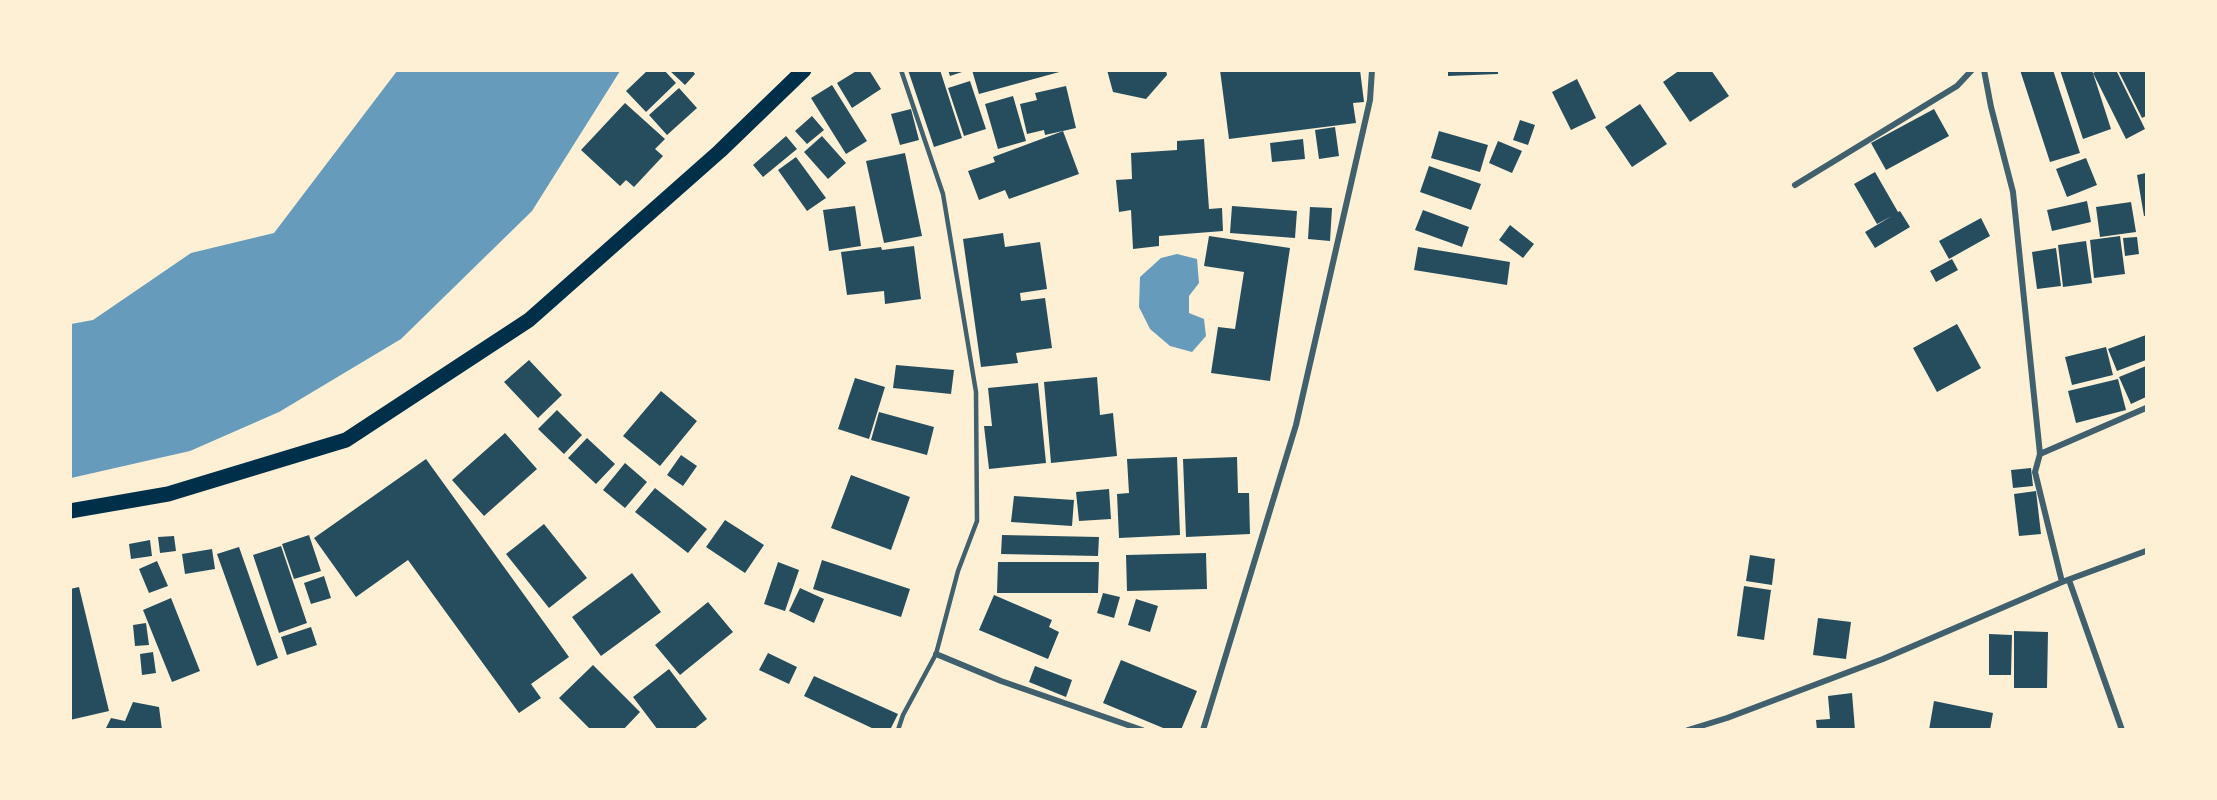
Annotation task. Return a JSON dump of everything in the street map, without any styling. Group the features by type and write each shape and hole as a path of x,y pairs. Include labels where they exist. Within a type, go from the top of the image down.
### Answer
{"main road":[{"path":"70,511 168,494 346,440 529,320 720,151 804,70"}],"street":[{"path":"1203,729 1296,425 1370,100 1372,70"},
{"path":"1795,185 1957,86 1972,70"},
{"path":"1984,70 2013,192 2040,454 2036,472 2065,581 2122,729"},
{"path":"2040,454 2146,408"},
{"path":"1688,729 1727,718 1882,658 2065,581 2146,551"},
{"path":"936,654 1001,681 1142,729"}],"lane":[{"path":"898,729 903,715 936,654 958,571 977,521 976,392 943,194 901,70"}],"water":[{"path":"397,71 620,71 532,211 401,339 279,412 190,451 71,478 71,324 93,320 191,253 274,233"},
{"path":"1177,254 1197,259 1199,283 1189,296 1189,313 1204,319 1206,336 1192,352 1170,346 1150,329 1139,307 1140,277 1161,258"}],"building":[{"path":"648,70 664,70 676,83 646,112 626,91"},
{"path":"669,70 692,70 695,74 685,85"},
{"path":"858,70 869,70 881,89 852,108 837,83"},
{"path":"908,70 940,70 962,138 934,147"},
{"path":"948,70 965,70 965,71 950,76"},
{"path":"972,70 1063,70 1063,71 979,94"},
{"path":"1107,70 1166,70 1167,75 1146,99 1113,92"},
{"path":"1220,70 1360,70 1364,102 1353,103 1356,123 1229,139"},
{"path":"1448,70 1498,70 1498,74 1448,76"},
{"path":"1680,70 1711,70 1729,96 1690,122 1663,82"},
{"path":"2020,70 2053,70 2080,153 2050,162"},
{"path":"2060,70 2092,70 2111,129 2083,139"},
{"path":"2099,70 2116,70 2145,129 2126,139 2093,73"},
{"path":"2118,70 2145,70 2146,116 2142,118"},
{"path":"1577,79 1596,118 1571,130 1552,92"},
{"path":"970,81 986,129 964,136 948,88"},
{"path":"832,85 867,141 846,154 811,98"},
{"path":"1066,86 1076,128 1045,135 1044,130 1027,134 1020,104 1037,100 1035,93"},
{"path":"679,88 697,108 667,135 649,115"},
{"path":"1013,96 1026,141 998,149 985,104"},
{"path":"625,103 665,139 655,149 663,156 634,187 626,180 620,186 581,150"},
{"path":"1640,104 1667,144 1632,167 1605,127"},
{"path":"911,109 919,140 900,145 891,114"},
{"path":"1934,109 1949,136 1886,170 1871,143"},
{"path":"812,116 824,130 807,144 795,131"},
{"path":"1520,120 1535,125 1528,145 1513,140"},
{"path":"1335,127 1339,156 1319,159 1315,130"},
{"path":"1063,131 1079,174 1009,199 1005,190 979,200 968,171 995,162 993,157"},
{"path":"1439,131 1488,145 1480,172 1431,158"},
{"path":"786,136 797,149 763,177 753,165"},
{"path":"822,136 846,163 828,179 804,152"},
{"path":"1204,139 1209,209 1222,208 1223,231 1159,236 1159,246 1133,249 1131,210 1119,212 1116,180 1132,179 1131,153 1177,150 1177,141"},
{"path":"1303,139 1305,159 1272,162 1270,143"},
{"path":"1498,141 1522,151 1512,173 1489,163"},
{"path":"905,153 922,236 884,243 866,161"},
{"path":"796,157 826,198 807,211 778,170"},
{"path":"2086,158 2097,185 2067,197 2056,169"},
{"path":"1429,166 1481,184 1471,210 1420,192"},
{"path":"1875,172 1898,212 1900,211 1910,227 1875,248 1865,232 1892,216 1877,224 1854,184"},
{"path":"2146,173 2146,216 2144,216 2137,175"},
{"path":"2087,201 2091,222 2052,231 2047,210"},
{"path":"2131,202 2136,232 2100,237 2096,207"},
{"path":"855,206 861,246 829,251 823,210"},
{"path":"1232,206 1297,211 1295,238 1230,233"},
{"path":"1310,207 1332,208 1330,241 1308,239"},
{"path":"1423,210 1469,227 1462,247 1415,230"},
{"path":"1981,218 1990,236 1949,259 1939,241"},
{"path":"1510,225 1534,244 1523,258 1499,240"},
{"path":"1003,233 1005,247 1040,242 1047,289 1020,293 1021,301 1045,298 1052,348 1016,353 1018,363 981,367 963,239"},
{"path":"1209,236 1290,248 1270,381 1211,373 1218,327 1235,329 1244,272 1204,266"},
{"path":"2120,236 2125,274 2094,278 2090,240"},
{"path":"2137,237 2139,254 2125,256 2123,238"},
{"path":"2086,241 2092,283 2063,287 2058,245"},
{"path":"914,246 921,299 885,304 884,291 847,295 841,252"},
{"path":"1418,247 1510,262 1507,285 1414,270"},
{"path":"2056,248 2061,286 2037,289 2032,252"},
{"path":"1952,259 1958,270 1936,282 1930,271"},
{"path":"1957,324 1981,368 1937,392 1913,348"},
{"path":"2146,335 2146,360 2117,371 2108,349"},
{"path":"2106,347 2113,375 2072,385 2065,357"},
{"path":"529,360 562,395 538,418 504,382"},
{"path":"896,365 954,370 951,394 893,388"},
{"path":"2146,366 2146,397 2131,404 2119,377"},
{"path":"1097,377 1100,415 1113,413 1117,456 1051,463 1044,382"},
{"path":"855,378 885,387 869,439 838,429"},
{"path":"2118,379 2126,410 2076,423 2068,391"},
{"path":"1038,383 1046,463 989,469 984,426 992,426 988,388"},
{"path":"661,391 697,421 660,466 623,436"},
{"path":"557,410 582,435 564,454 538,429"},
{"path":"879,412 934,427 927,455 871,440"},
{"path":"505,433 537,469 484,516 452,480"},
{"path":"587,438 615,464 596,484 568,458"},
{"path":"681,455 697,466 683,486 667,475"},
{"path":"1177,457 1180,535 1119,538 1117,494 1129,493 1127,459"},
{"path":"1237,457 1238,493 1249,493 1250,534 1186,537 1183,459"},
{"path":"426,459 569,657 531,684 541,698 519,713 408,560 356,597 314,538"},
{"path":"625,463 647,482 625,508 603,490"},
{"path":"2031,468 2033,486 2013,488 2011,470"},
{"path":"851,475 910,497 891,550 831,528"},
{"path":"655,488 707,529 688,553 635,512"},
{"path":"1109,489 1111,519 1079,521 1076,492"},
{"path":"2036,491 2041,534 2019,536 2014,494"},
{"path":"1014,496 1074,500 1072,526 1011,522"},
{"path":"725,520 764,545 745,573 706,547"},
{"path":"544,524 587,578 549,608 506,554"},
{"path":"309,535 321,571 294,579 282,544"},
{"path":"1002,535 1099,537 1098,556 1001,554"},
{"path":"174,536 176,551 160,553 158,537"},
{"path":"150,540 152,556 131,559 129,544"},
{"path":"281,546 307,623 279,633 253,555"},
{"path":"239,547 278,658 257,666 217,554"},
{"path":"212,549 215,569 185,574 182,554"},
{"path":"1206,553 1207,589 1127,591 1126,555"},
{"path":"1750,555 1775,559 1772,585 1746,581"},
{"path":"822,560 910,589 901,617 813,589"},
{"path":"157,561 168,586 149,593 139,569"},
{"path":"778,562 799,570 785,611 764,604"},
{"path":"998,562 1099,562 1098,593 997,593"},
{"path":"632,573 661,612 601,656 572,617"},
{"path":"324,576 331,598 311,604 304,583"},
{"path":"1744,586 1771,590 1764,640 1737,636"},
{"path":"79,587 109,711 70,720 70,589"},
{"path":"800,588 824,599 814,623 789,611"},
{"path":"1103,593 1120,597 1114,618 1097,613"},
{"path":"994,595 1052,620 1049,627 1059,632 1048,659 979,630"},
{"path":"171,598 200,671 172,682 143,610"},
{"path":"1136,599 1158,606 1150,632 1128,625"},
{"path":"708,602 733,632 680,675 655,645"},
{"path":"1818,618 1851,622 1846,659 1813,655"},
{"path":"146,623 149,645 135,646 133,625"},
{"path":"311,627 317,645 287,655 281,637"},
{"path":"2014,631 2048,632 2047,688 2014,688"},
{"path":"1989,634 2012,635 2011,675 1989,675"},
{"path":"153,652 156,673 142,675 140,654"},
{"path":"768,653 797,667 789,684 759,670"},
{"path":"1121,660 1197,691 1181,730 1168,730 1103,703"},
{"path":"593,665 640,712 623,730 591,730 559,698"},
{"path":"1035,666 1072,680 1066,697 1029,682"},
{"path":"669,669 707,719 693,730 658,730 633,697"},
{"path":"814,676 898,714 890,730 876,730 804,696"},
{"path":"1852,693 1855,730 1817,730 1816,720 1830,719 1828,696"},
{"path":"1934,701 1993,713 1990,730 1929,730"},
{"path":"133,702 159,707 162,730 105,730 111,718 125,721"}]}
